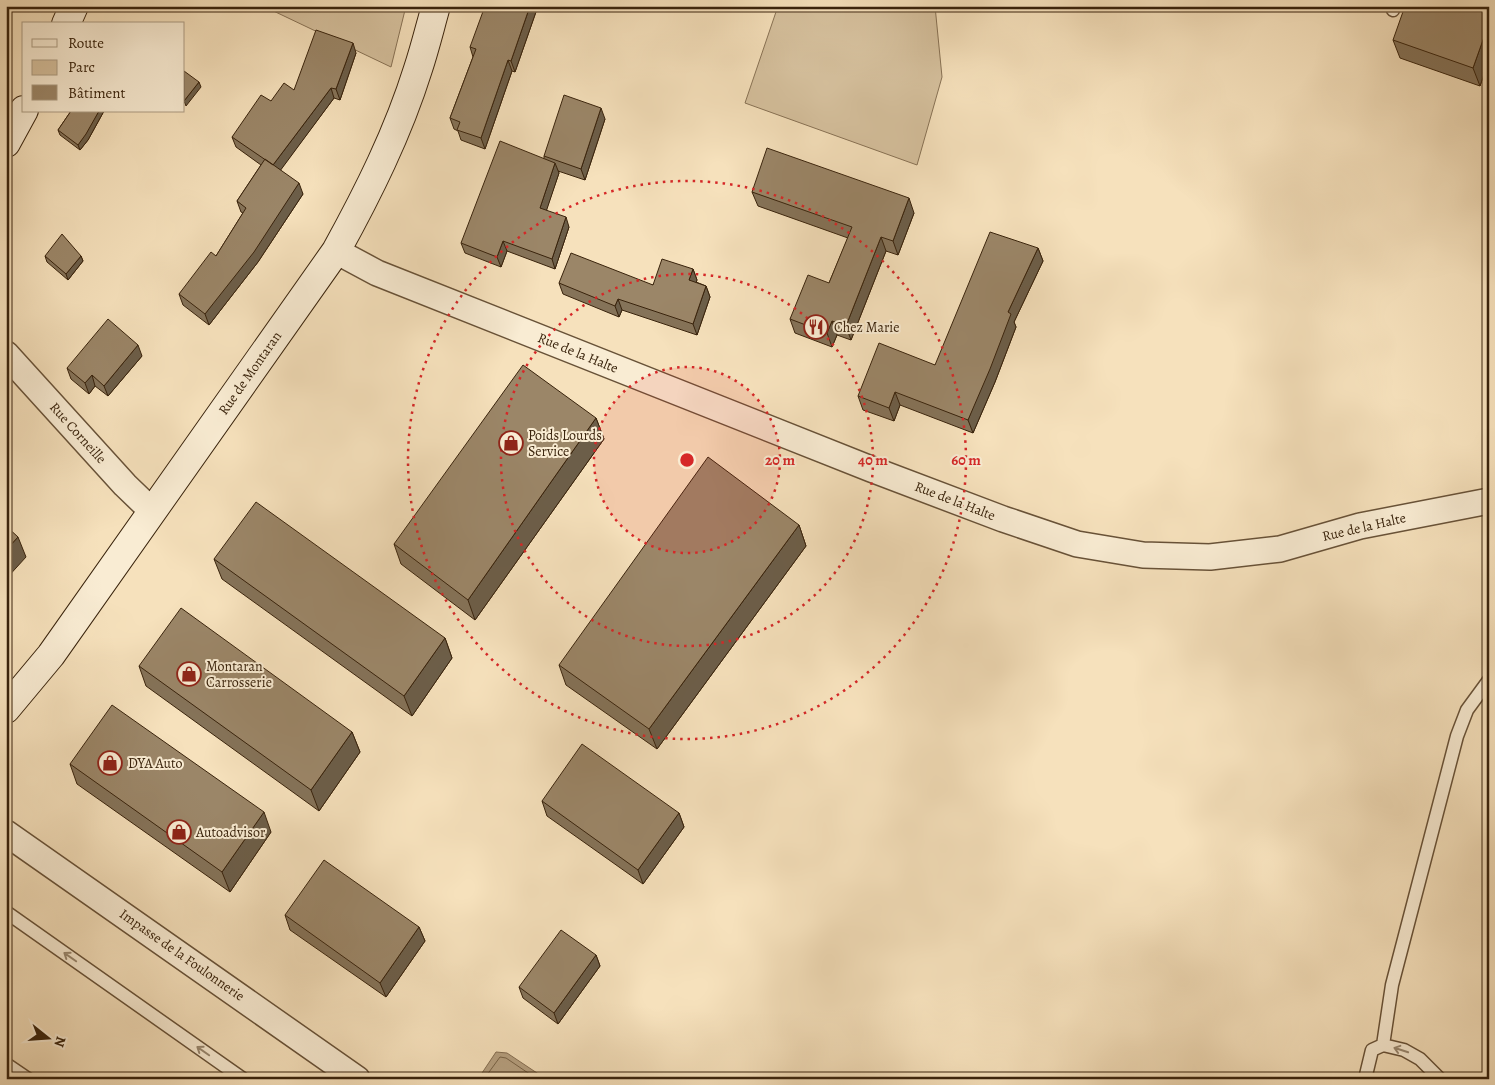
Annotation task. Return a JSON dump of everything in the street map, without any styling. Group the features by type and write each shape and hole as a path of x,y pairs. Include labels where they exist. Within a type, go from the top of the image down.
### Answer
{"street":[{"path":"67,22 74,6"},
{"name":"Rue de Montaran","path":"6,709 51,656 336,251 366,196 388,147 418,70 436,6"},
{"path":"6,143 23,112"},
{"name":"Rue de la Halte","path":"336,251 377,273 871,469 1003,519 1077,544 1144,555 1210,557 1280,549 1360,526 1489,501"},
{"name":"Rue Corneille","path":"6,354 125,485 152,511"},
{"name":"Impasse de la Foulonnerie","path":"6,833 357,1079"}],"lane":[{"path":"1383,1045 1392,985 1457,736 1467,710 1489,680"},
{"path":"6,912 243,1079"},
{"path":"1364,1079 1372,1050 1383,1045 1404,1050 1420,1059 1440,1079"},
{"path":"6,1064 28,1079"}],"green space":[{"path":"263,6 406,6 391,67"},
{"path":"778,6 935,6 942,77 917,165 745,103"}],"water":[{"path":"496,1052 507,1053 546,1079 478,1079"}],"building":[{"path":"485,6 530,6 511,61 508,60 481,138 457,130 460,122 450,118 476,49 470,47"},
{"path":"1405,6 1489,6 1489,23 1473,68 1393,40"},
{"path":"316,30 353,43 336,89 331,88 273,165 232,137 261,95 271,101 284,83 294,90"},
{"path":"185,72 199,82 185,100"},
{"path":"564,95 601,108 581,169 544,156"},
{"path":"70,112 98,112 78,145 58,130"},
{"path":"500,141 555,163 540,208 566,217 552,259 503,241 497,257 461,243"},
{"path":"767,148 909,198 893,241 881,237 846,326 832,321 827,333 790,319 808,275 829,283 852,227 752,192"},
{"path":"265,159 299,183 254,252 205,314 179,294 211,252 216,256 246,208 237,201"},
{"path":"990,232 1038,248 1008,312 1011,314 968,420 895,392 889,408 858,396 879,343 935,365"},
{"path":"62,234 81,256 66,274 45,256"},
{"path":"571,253 653,285 662,259 693,269 689,280 706,286 693,324 618,299 615,306 559,283"},
{"path":"108,319 138,345 104,386 92,375 85,383 67,368"},
{"path":"523,365 596,418 468,600 394,544"},
{"path":"708,457 799,525 649,729 559,665"},
{"path":"256,502 445,638 404,696 214,559"},
{"path":"6,526 18,537 6,550"},
{"path":"181,608 352,732 311,790 139,666"},
{"path":"112,705 264,812 222,872 70,764"},
{"path":"582,744 679,813 638,870 542,801"},
{"path":"324,860 419,927 380,983 285,915"},
{"path":"561,930 596,955 554,1013 519,987"}],"place":[{"name":"Chez Marie","path":"816,327"},
{"name":"Poids Lourds Service","path":"511,443"},
{"name":"Montaran Carrosserie","path":"189,674"},
{"name":"DYA Auto","path":"110,763"},
{"name":"Autoadvisor","path":"179,832"}]}
